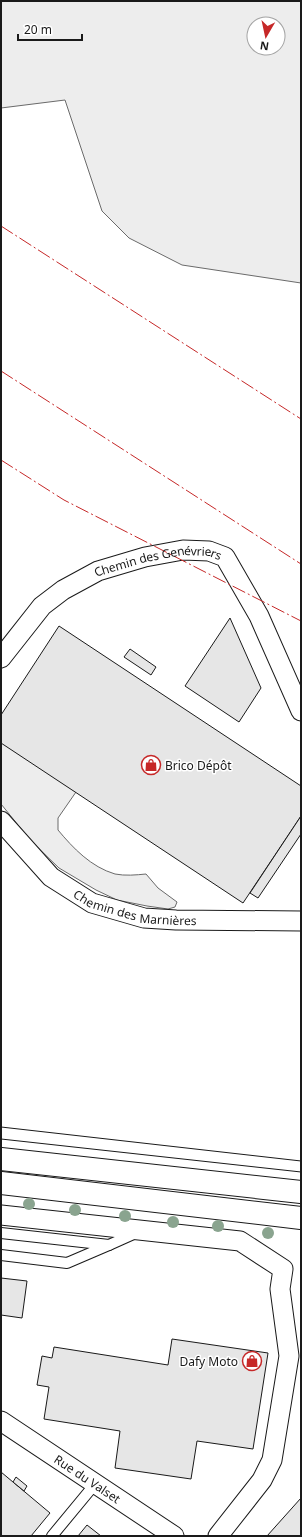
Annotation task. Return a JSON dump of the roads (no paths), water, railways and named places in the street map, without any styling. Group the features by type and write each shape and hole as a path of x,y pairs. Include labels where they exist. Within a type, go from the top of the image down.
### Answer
{"main road":[{"path":"1,1159 301,1192"},
{"path":"1,1183 301,1218"}],"street":[{"name":"Chemin des Genévriers","path":"1,658 42,606 63,590 98,571 145,557 183,550 209,551 225,557 259,616 301,711"},
{"name":"Chemin des Marnières","path":"1,820 51,877 92,903 144,918 301,922"},
{"path":"1,1215 240,1241 282,1270 280,1289 289,1356 272,1460 262,1480 218,1536"},
{"name":"Rue du Valset","path":"1,1421 174,1536"}],"lane":[{"path":"1,1255 67,1263 144,1230"},
{"path":"1,1233 109,1245"},
{"path":"52,1536 95,1484"}],"tram line":[{"path":"1,1127 301,1161"},
{"path":"1,1139 301,1172"}],"place":[{"name":"Brico Dépôt","path":"151,765"},
{"name":"Dafy Moto","path":"252,1361"}]}
